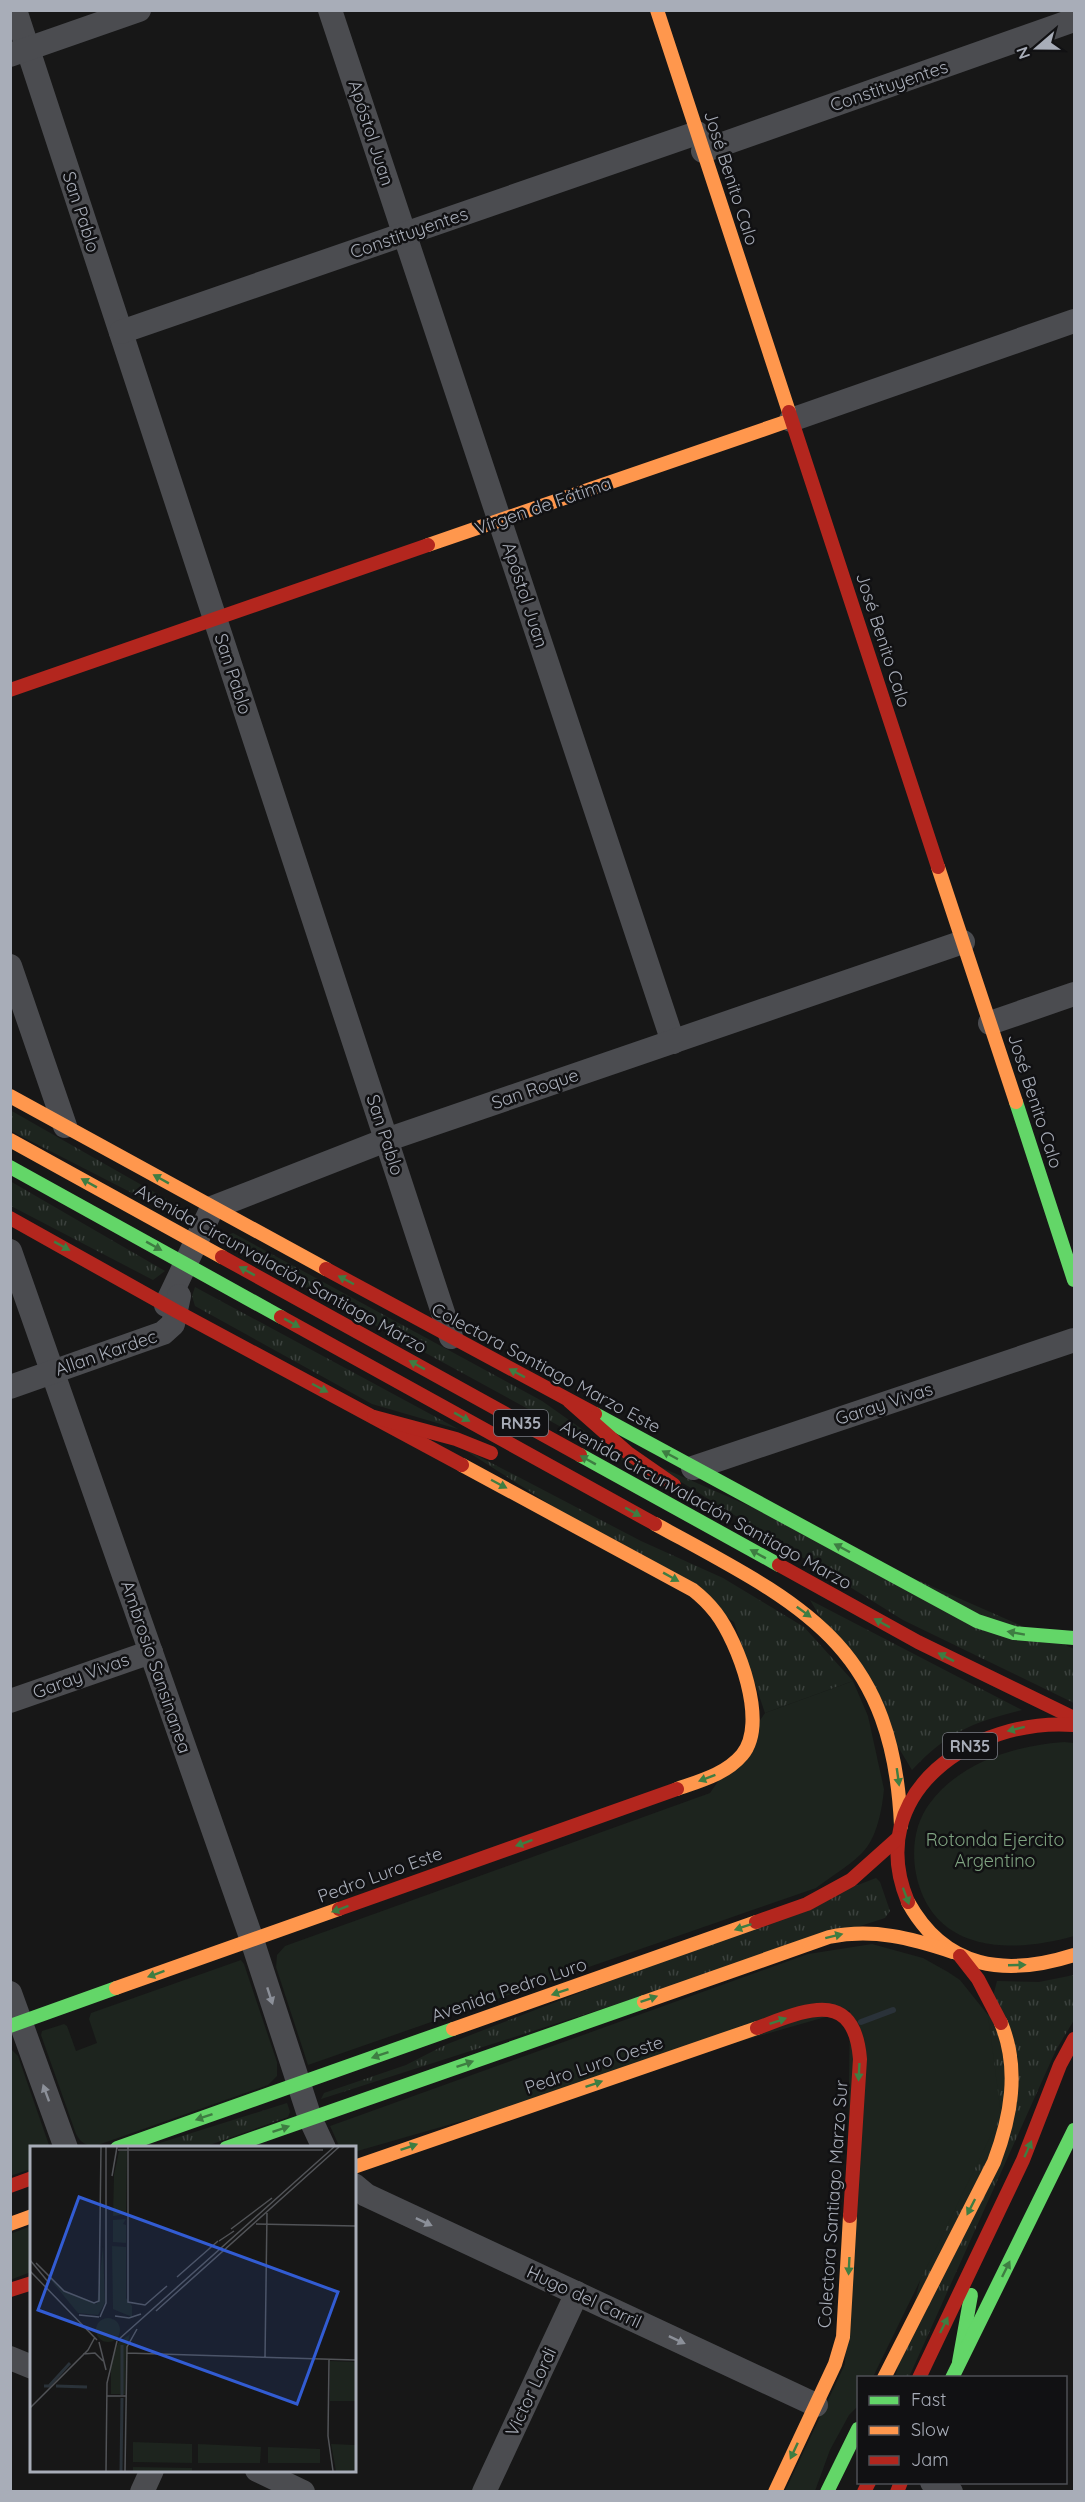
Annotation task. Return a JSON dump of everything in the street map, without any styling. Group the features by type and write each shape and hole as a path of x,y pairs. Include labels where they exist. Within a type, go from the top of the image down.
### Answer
{"main road":[{"name":"José Benito Calo","path":"657,10 1074,1280"},
{"name":"Vírgen de Fátima","path":"10,690 791,420"},
{"name":"Colectora Santiago Marzo Este","path":"10,1096 212,1208 977,1621 1014,1633 1074,1638"},
{"name":"Avenida Circunvalación Santiago Marzo","path":"10,1140 190,1253 737,1569 813,1619 837,1642 859,1669 882,1714 892,1745 898,1776 899,1832"},
{"name":"Avenida Circunvalación Santiago Marzo","path":"10,1167 190,1253 946,1657 1074,1718"},
{"path":"10,1218 374,1417 465,1442 506,1461"},
{"path":"569,1401 628,1454 685,1491"},
{"name":"Pedro Luro Este","path":"16,2024 713,1776 737,1760 750,1741 754,1717 750,1693 727,1629 719,1615 704,1598 669,1576 374,1417"},
{"path":"637,1530 737,1569"},
{"path":"768,1543 846,1603"},
{"name":"RN35","path":"1074,1725 1047,1724 1012,1730 985,1739 959,1752 937,1768 920,1785 909,1804 899,1832 898,1864 909,1905 929,1933 957,1954 984,1963 1011,1965 1040,1963 1074,1955"},
{"name":"Avenida Pedro Luro","path":"123,2146 807,1904 851,1880 899,1832"},
{"path":"232,2146 837,1935 866,1931 911,1937 957,1954 985,1988 1002,2026 1011,2067 1011,2110 1004,2138 994,2162 885,2376"},
{"name":"Pedro Luro Oeste","path":"356,2166 805,2012 826,2008 846,2017"},
{"name":"Colectora Santiago Marzo Sur","path":"775,2492 835,2364 845,2321 860,2059 857,2036 846,2017"},
{"path":"920,2376 1034,2137 1060,2065 1074,2039"},
{"path":"953,2376 1074,2130"},
{"path":"10,2186 30,2179"},
{"path":"10,2224 30,2217"},
{"path":"960,2362 977,2257"},
{"path":"10,2290 30,2284"},
{"path":"826,2492 857,2430"}],"street":[{"name":"San Pablo","path":"15,10 19,52 121,332 451,1337"},
{"path":"19,52 139,10"},
{"name":"Apóstol Juan","path":"330,10 673,1042"},
{"name":"Constituyentes","path":"121,332 405,234 1070,23"},
{"name":"Vírgen de Fátima","path":"791,420 1074,321"},
{"name":"San Roque","path":"212,1208 386,1140 963,942"},
{"path":"10,966 65,1126"},
{"path":"990,1023 1074,994"},
{"path":"171,1308 190,1253 212,1208"},
{"name":"Ambrosio Sansinanea","path":"10,1251 252,1940 299,2084"},
{"name":"Allan Kardec","path":"10,1387 163,1333 173,1324 171,1308"},
{"name":"Garay Vivas","path":"693,1468 1074,1340"},
{"name":"Garay Vivas","path":"10,1701 151,1652"},
{"path":"10,1993 16,2024 65,2146"},
{"path":"299,2084 310,2118 323,2146"},
{"name":"Hugo del Carril","path":"356,2187 366,2195 816,2405"},
{"name":"Victor Lordi","path":"484,2492 577,2293"},
{"path":"142,2492 151,2472"},
{"path":"261,2472 303,2492"},
{"path":"936,2484 951,2492"}],"green space":[{"path":"10,1110 182,1208 183,1219 11,1131"},
{"path":"10,1181 165,1271 153,1280 11,1206"},
{"path":"233,1233 542,1401 640,1470 217,1239"},
{"path":"195,1287 458,1429 372,1404 195,1306 192,1296"},
{"path":"457,1445 641,1541 723,1578 804,1627 853,1681 765,1713 734,1622"},
{"path":"649,1462 1074,1649 1074,1703 903,1620"},
{"path":"810,1600 1022,1710 989,1719 962,1730 938,1746 912,1770"},
{"path":"853,1681 868,1716 884,1789 882,1806 875,1832 866,1848 816,1888 308,2065 276,1967 277,1955 285,1946 710,1793 765,1713"},
{"name":"Rotonda Ejercito Argentino","path":"1064,1742 1074,1743 1074,1936 1049,1942 998,1945 975,1941 954,1931 936,1917 923,1896 915,1868 916,1834 925,1810 942,1789 973,1766 1027,1747"},
{"path":"876,1878 880,1882 890,1911 885,1918 321,2099 324,2093 406,2065 445,2045"},
{"path":"872,1944 923,1958 960,1980 988,2015 1001,2115 873,2376 857,2376 857,2407 849,2415 830,2450 815,2491 785,2491 845,2364 850,2010 356,2151 356,2146 339,2146 330,2126 808,1954"},
{"path":"241,1960 277,2062 277,2076 268,2085 98,2145 91,2146 83,2142 76,2134 41,2035 42,2031 64,2024 67,2026 76,2051 97,2043 89,2019 91,2013"},
{"path":"1074,1975 1074,2020 1056,2050 909,2376 896,2376 997,1981 1039,1982"},
{"path":"10,2048 18,2056 49,2146 30,2146 30,2169 10,2176"},
{"path":"287,2103 290,2112 288,2117 207,2146 150,2146"},
{"path":"30,2226 30,2272 10,2280 10,2234"}],"waterway":[{"path":"861,2022 893,2010"}],"traffic: fast":[{"path":"1016,1102 1074,1280"},
{"path":"10,1167 281,1317"},
{"path":"595,1414 977,1621 1014,1633 1074,1638"},
{"path":"580,1455 779,1565"},
{"path":"10,2026 116,1988"},
{"path":"232,2146 644,2002"},
{"path":"123,2146 453,2029"},
{"path":"953,2376 1074,2130"},
{"path":"959,2362 971,2295"},
{"path":"827,2492 857,2431"}],"traffic: slow":[{"path":"657,10 789,412"},
{"path":"428,545 791,420"},
{"path":"938,867 1016,1102"},
{"path":"10,1096 326,1269"},
{"path":"10,1140 222,1257"},
{"path":"462,1465 693,1590 716,1613 725,1626 741,1662 747,1683 752,1723 750,1741 736,1762 712,1776 677,1789"},
{"path":"655,1524 753,1579 794,1606 829,1636 858,1670 879,1712 894,1763 901,1826"},
{"path":"908,1902 923,1924 940,1942 959,1954 979,1962 1001,1966 1024,1965 1049,1962 1074,1955"},
{"path":"116,1988 339,1909"},
{"path":"453,2029 756,1922"},
{"path":"644,2002 829,1937 845,1934 892,1936 922,1942 953,1952"},
{"path":"885,2376 994,2162 1000,2145 1009,2110 1012,2075 1007,2040 1001,2023"},
{"path":"356,2166 757,2028"},
{"path":"775,2492 835,2364 843,2337 850,2216"},
{"path":"10,2224 30,2217"}],"traffic: jam":[{"path":"789,412 938,867"},
{"path":"10,690 428,545"},
{"path":"10,1218 176,1311 462,1465"},
{"path":"222,1257 580,1455"},
{"path":"326,1269 595,1414"},
{"path":"281,1317 655,1524"},
{"path":"569,1401 628,1453 674,1485"},
{"path":"374,1417 456,1439 491,1453"},
{"path":"779,1565 918,1642 1074,1718"},
{"path":"908,1902 898,1862 901,1827 914,1796 937,1769 966,1748 1000,1734 1037,1726 1074,1725"},
{"path":"339,1909 677,1789"},
{"path":"756,1922 807,1904 851,1880 898,1838"},
{"path":"960,1956 978,1979 1001,2023"},
{"path":"757,2028 792,2015 824,2010 837,2013 848,2021 856,2036 860,2059 850,2216"},
{"path":"920,2376 1023,2160 1060,2065 1074,2039"},
{"path":"10,2186 30,2179"},
{"path":"10,2290 30,2284"},
{"path":"864,2492 868,2484"},
{"path":"897,2492 900,2484"}]}
